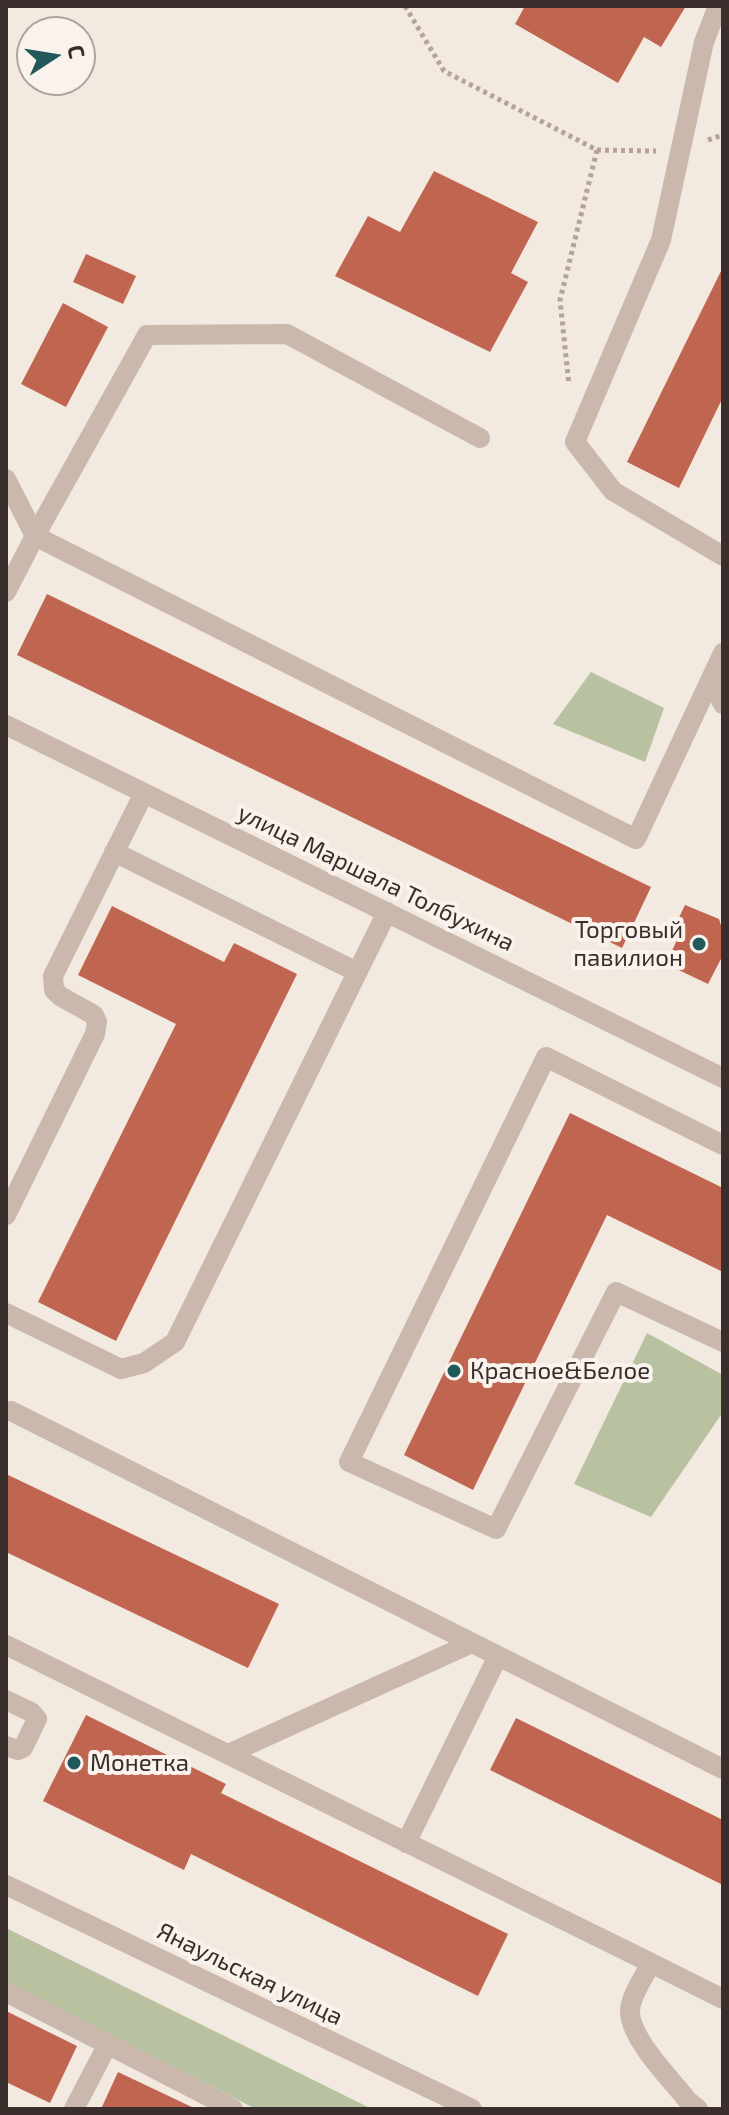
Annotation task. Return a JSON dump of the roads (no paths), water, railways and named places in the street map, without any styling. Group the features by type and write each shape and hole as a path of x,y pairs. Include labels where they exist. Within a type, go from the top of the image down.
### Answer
{"street":[{"path":"718,6 704,42 661,240 575,442 613,491 723,556"},
{"path":"6,592 147,335 287,334 480,438"},
{"path":"6,479 35,536 636,839 723,653"},
{"path":"711,680 723,704"},
{"name":"улица Маршала Толбухина","path":"6,725 723,1078"},
{"path":"6,1215 95,1034 97,1022 94,1015 60,996 52,983 144,793"},
{"path":"114,852 357,972"},
{"path":"6,1313 121,1369 144,1363 175,1342 387,912"},
{"path":"723,1145 546,1057 349,1462 496,1529 616,1292 723,1342"},
{"path":"11,1411 723,1769"},
{"path":"228,1754 472,1643"},
{"path":"6,1645 723,1999"},
{"path":"406,1843 498,1656"},
{"path":"6,1700 31,1712 37,1719 23,1748 18,1750 6,1746"},
{"name":"Янаульская улица","path":"6,1885 472,2109"},
{"path":"651,1963 630,2009 632,2023 646,2048 688,2101 698,2109"},
{"path":"6,1992 233,2109"},
{"path":"74,2109 108,2044"}],"place":[{"name":"Торговый павилион","path":"699,944"},
{"name":"Красное&Белое","path":"454,1371"},
{"name":"Монетка","path":"74,1763"}]}
